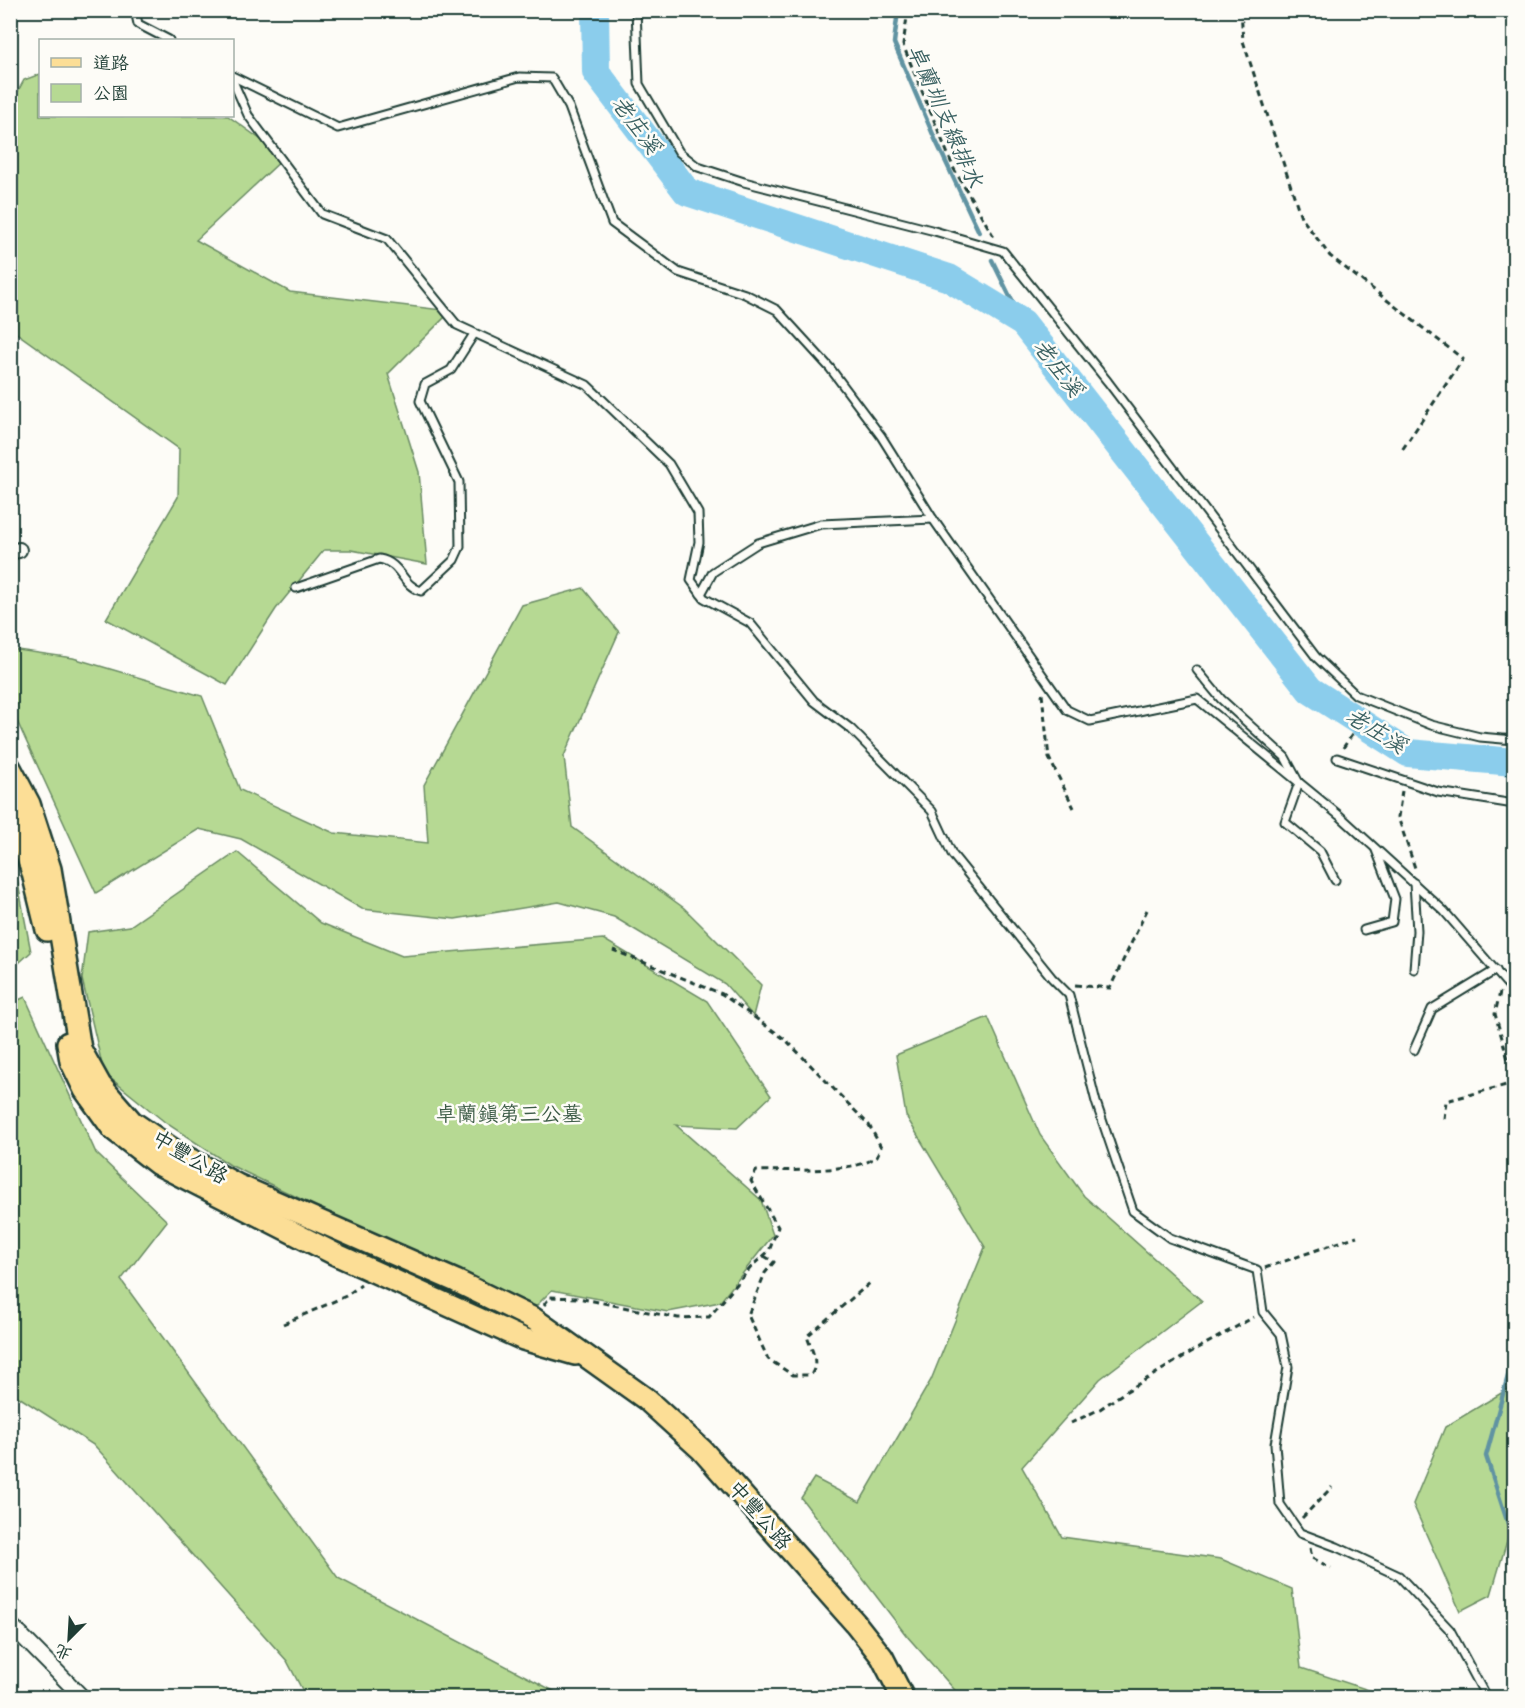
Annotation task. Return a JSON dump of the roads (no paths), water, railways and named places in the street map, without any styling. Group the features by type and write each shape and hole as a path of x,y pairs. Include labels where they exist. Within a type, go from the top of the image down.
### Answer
{"main road":[{"name":"中豐公路","path":"10,768 29,804 50,869 81,1049 100,1085 132,1122 176,1152 237,1185 456,1281 534,1319 646,1399 702,1450 856,1624 882,1657 903,1698"},
{"name":"中豐公路","path":"10,803 42,909 71,1061 85,1090 113,1129 158,1164 376,1273 523,1340 590,1358"}],"street":[{"path":"10,1624 83,1698"}],"lane":[{"path":"135,10 138,24 167,39"},
{"path":"636,10 639,84 680,152 698,167 744,182 1003,251 1108,382 1316,657 1356,695 1431,724 1480,737 1515,740"},
{"path":"234,79 338,128 519,77 552,78 569,107 612,223 678,272 745,294 777,310 830,368 881,436 933,519 1067,710 1090,721 1197,699 1340,816 1444,910 1515,992"},
{"path":"234,83 248,115 322,214 387,239 457,325 587,385 669,464 698,513 699,542 691,580 704,598 750,623 814,701 851,729 932,811 952,854 1069,995 1096,1102 1133,1211 1170,1238 1257,1270 1263,1312 1281,1334 1288,1367 1275,1444 1280,1504 1300,1533 1399,1576 1450,1630 1484,1693"},
{"path":"296,588 379,559 390,561 413,588 421,591 454,560 460,547 459,482 420,401 425,384 451,370 474,334"},
{"path":"701,594 713,572 758,543 821,524 933,519"},
{"path":"1197,670 1221,699 1285,757 1299,783 1285,822 1320,851 1335,880"},
{"path":"1337,758 1438,792 1515,804"},
{"path":"1364,930 1392,922 1395,899 1375,848"},
{"path":"1414,883 1417,931 1414,969"},
{"path":"1414,1050 1432,1009 1496,970"}],"waterway":[{"name":"老庄溪","path":"595,10 596,72 687,192 949,278 1023,323 1310,690 1408,753 1514,762"},
{"name":"卓蘭圳支線排水","path":"898,10 894,43 935,139 979,232"},
{"path":"992,260 1023,323"},
{"path":"1514,1354 1486,1456 1514,1542"}],"park label":[{"name":"卓蘭鎮第三公墓","path":"509,1114"}]}
